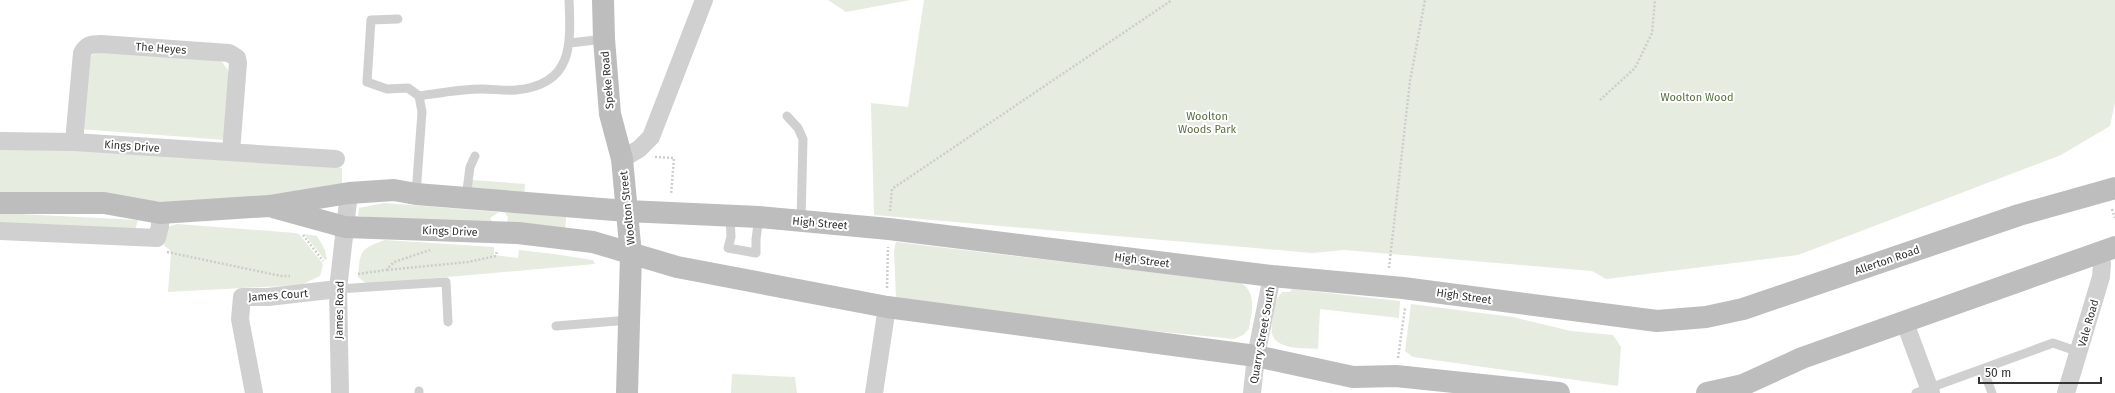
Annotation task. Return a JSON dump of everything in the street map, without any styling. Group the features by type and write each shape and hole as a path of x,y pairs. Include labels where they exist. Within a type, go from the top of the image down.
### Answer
{"main road":[{"name":"Speke Road","path":"603,0 604,40 610,114 622,159"},
{"name":"Woolton Street","path":"622,159 631,255 627,393"},
{"name":"Allerton Road","path":"1657,322 1706,317 1743,309 2019,215 2115,188"},
{"name":"Kings Drive","path":"0,202 104,203 160,213 269,206 349,193 394,190 416,194 627,212"},
{"name":"Kings Drive","path":"269,206 345,227 499,232 594,242 631,255"},
{"name":"High Street","path":"627,212 730,215 889,229 1272,276 1397,287 1657,322"},
{"path":"1707,393 1743,385 1802,358 2110,253"},
{"path":"631,255 677,267 749,282 887,307 1256,356 1353,377 1396,376 1559,393"}],"street":[{"name":"Woolton Street","path":"622,159 639,149 651,137 704,0"},
{"name":"The Heyes","path":"74,142 82,53 85,48 91,44 101,44 229,53 237,58 238,63 231,152"},
{"name":"Kings Drive","path":"0,141 74,142 336,159"},
{"name":"James Road","path":"340,393 340,276 349,193"},
{"path":"0,231 157,238 160,226 160,213"},
{"name":"Vale Road","path":"2066,393 2101,277 2102,264 2110,253"},
{"name":"James Court","path":"254,393 240,319 242,297 340,276"},
{"name":"Quarry Street South","path":"1252,393 1256,356 1272,276"},
{"path":"874,393 887,307"},
{"path":"1905,323 1926,392"}],"lane":[{"path":"398,19 371,20 367,82 387,89 408,88 419,96 474,89 516,90 538,85 554,77 565,62 571,37 569,0"},
{"path":"570,43 604,40"},
{"path":"416,194 422,112 419,96"},
{"path":"787,116 798,128 803,139 801,222"},
{"path":"466,198 470,167 475,156"},
{"path":"730,215 731,237 728,248 756,253 759,217"},
{"path":"340,276 446,282 448,322"},
{"path":"556,326 628,320"},
{"path":"1926,392 2053,343 2079,352"},
{"path":"1983,369 1992,393"}],"path":[{"path":"887,307 889,229 892,189 1172,0"},
{"path":"1396,376 1397,287 1410,81 1425,0"},
{"path":"1600,100 1635,68 1652,33 1654,0"},
{"path":"651,157 674,158 671,198"},
{"path":"2112,209 2115,218"},
{"path":"303,216 302,233 325,263 340,276 468,262 496,256 499,232"},
{"path":"386,270 394,262 442,246 443,231"},
{"path":"157,238 163,250 179,256 281,276 295,276"}],"green space":[{"path":"828,0 910,0 846,12"},
{"path":"924,0 2115,0 2115,103 2110,126 2061,155 1798,255 1606,279 1592,271 1344,250 1312,253 874,215 871,103 908,107"},
{"path":"97,51 218,60 223,63 230,73 226,140 79,129 88,59"},
{"path":"0,146 139,152 342,168 342,187 235,199 164,202 0,193"},
{"path":"472,180 525,184 524,197 472,190"},
{"path":"384,203 499,212 490,218 494,225 498,227 358,216 359,208"},
{"path":"504,212 566,217 565,233 507,223 508,217"},
{"path":"0,213 138,220 135,230 0,224"},
{"path":"177,224 299,234 323,264 320,276 301,285 168,292 171,253 169,249 164,246 167,227"},
{"path":"304,234 317,236 325,250 327,259 325,260"},
{"path":"385,240 494,247 494,255 518,258 519,250 593,260 595,264 367,284 358,277 361,256 366,249"},
{"path":"896,242 1241,283 1250,292 1252,298 1249,329 1243,335 1234,339 1074,323 896,299 894,251"},
{"path":"1292,289 1400,301 1399,318 1320,309 1318,349 1285,346 1279,343 1272,334 1274,307 1282,292 1290,292"},
{"path":"1411,304 1513,317 1571,331 1613,335 1621,347 1618,386 1413,357 1405,351"},
{"path":"732,374 795,377 797,393 731,393"}],"park label":[{"name":"Woolton Wood","path":"1697,97"},
{"name":"Woolton Woods Park","path":"1207,122"}]}
